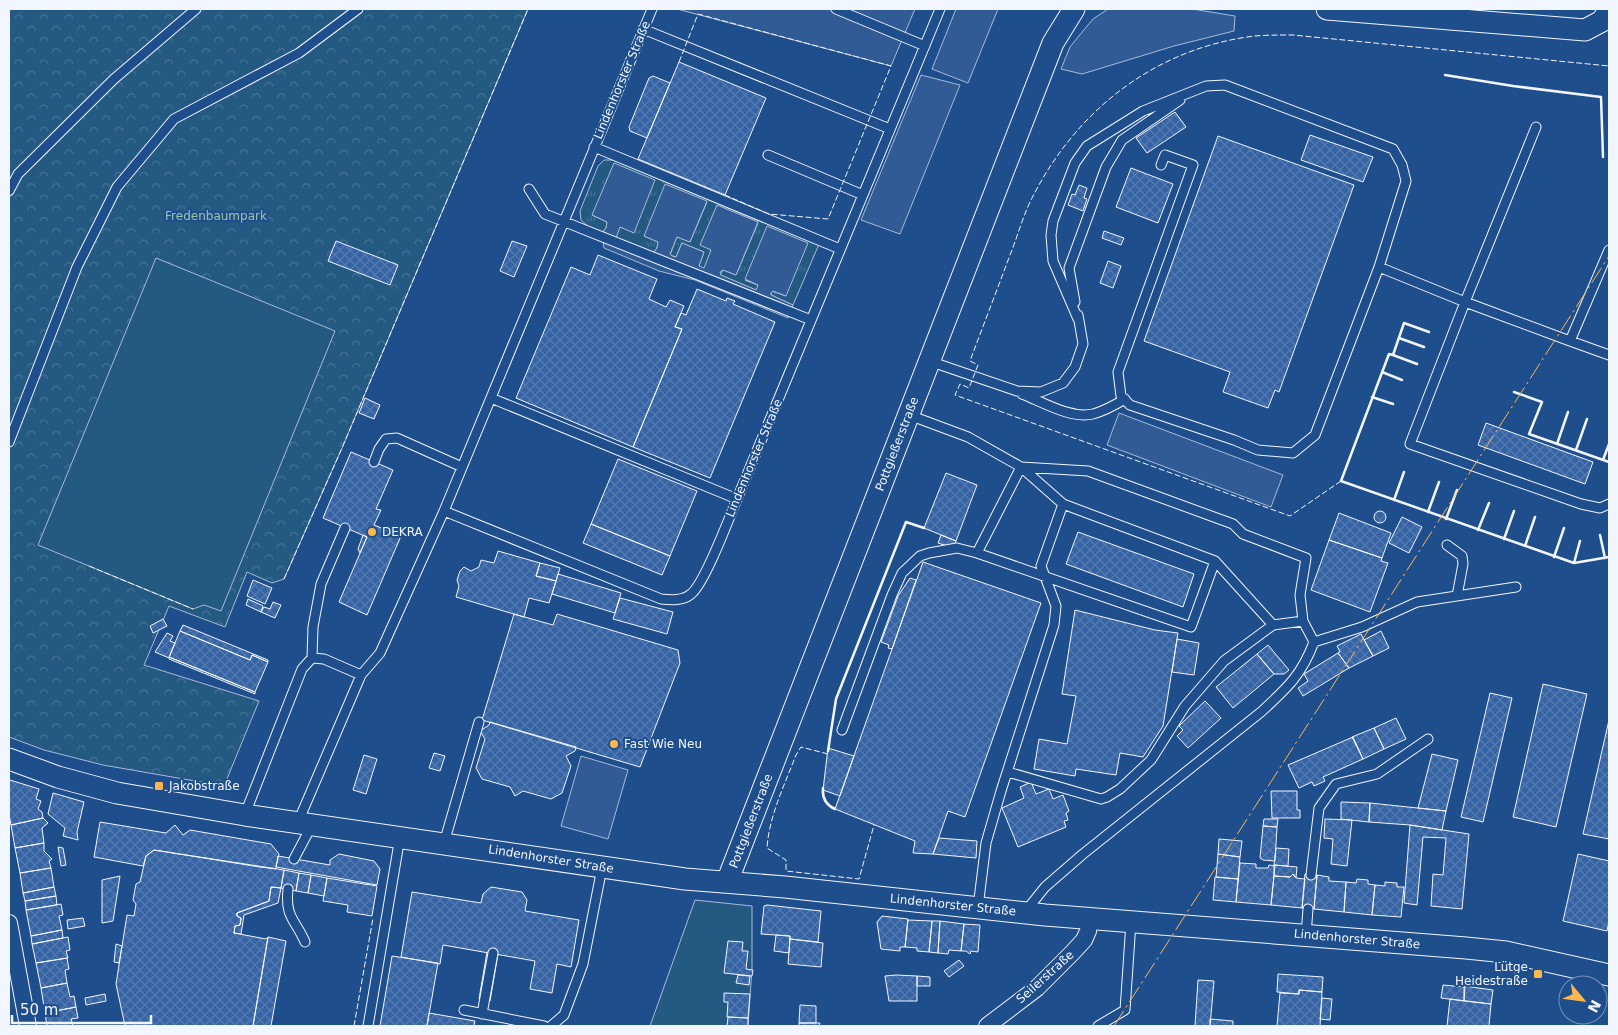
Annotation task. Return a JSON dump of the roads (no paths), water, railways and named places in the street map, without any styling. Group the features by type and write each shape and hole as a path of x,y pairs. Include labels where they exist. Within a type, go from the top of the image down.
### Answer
{"street":[{"name":"Pottgießerstraße","path":"728,882 1053,43 1074,9"},
{"path":"1327,9 1601,22"},
{"name":"Lindenhorster Straße","path":"9,759 58,777 116,793 245,815 685,879 1090,918 1506,952 1609,975"},
{"name":"Seilerstraße","path":"987,1026 1037,988 1073,952 1084,940 1090,918"},
{"path":"9,923 28,1026"}],"lane":[{"path":"9,191 18,174 114,79 196,9"},
{"path":"9,442 77,267 117,188 174,119 299,53 358,9"},
{"name":"Lindenhorster Straße","path":"305,824 361,675 380,653 444,511 652,9"},
{"path":"836,9 925,46"},
{"name":"Lindenhorster Straße","path":"444,511 661,599 676,600 691,594 699,584 737,499 940,9"},
{"path":"643,29 890,129"},
{"path":"1078,319 1053,261 1051,236 1053,220 1075,163 1087,146 1106,132 1143,111 1206,86 1225,85 1393,149 1402,165 1406,181 1379,267 1315,435 1293,453 1258,450 1130,405 1122,396 1118,372 1193,165 1165,155 1161,165"},
{"path":"1017,392 1041,392 1063,383 1076,367 1083,344 1069,268 1106,167 1122,140 1190,92"},
{"path":"1536,127 1410,444 1581,504 1600,508 1609,504"},
{"path":"594,147 840,249"},
{"path":"768,155 863,195"},
{"path":"529,189 546,214 563,222 811,320"},
{"path":"1570,341 1609,250"},
{"path":"1379,267 1465,302 1609,355"},
{"path":"929,361 1072,413 1091,414 1105,410 1125,400"},
{"path":"491,398 737,499"},
{"path":"909,415 968,437 1021,467 1062,504 1215,561 1273,625"},
{"path":"374,462 386,440 397,438 462,467"},
{"path":"977,553 1021,467"},
{"path":"1021,467 1088,472 1233,524 1243,534 1306,558 1300,596 1303,621 1314,642"},
{"path":"978,908 986,844 1054,625 1056,606 1042,566 1062,504"},
{"path":"245,815 302,669 312,658 313,627 321,584 345,528"},
{"path":"1447,545 1462,556 1463,564 1457,596"},
{"path":"842,730 892,595 902,573 920,556 929,552 957,548 977,553 1191,627 1215,561"},
{"path":"1025,912 1045,887 1083,854 1261,712 1282,693 1294,680 1314,642 1362,627 1417,602 1516,587"},
{"path":"1008,772 1092,796 1107,797 1120,789 1150,760 1184,706 1224,661 1273,625 1303,621"},
{"path":"312,658 324,659 361,675"},
{"path":"444,843 479,722"},
{"path":"1311,875 1319,808 1336,784 1376,774 1428,738"},
{"path":"294,858 305,824"},
{"path":"368,1026 400,837"},
{"path":"551,1026 564,1015 583,964 602,867"},
{"path":"288,889 287,904 292,922 305,942"},
{"path":"1306,935 1308,909"},
{"path":"1098,1026 1125,1010 1131,921"},
{"path":"482,1014 493,953"},
{"path":"464,1010 507,1023 544,1026"}],"place":[{"name":"DEKRA","path":"372,532"},
{"name":"Fast Wie Neu","path":"614,744"},
{"name":"Jakobstraße","path":"159,786"},
{"name":"Lütge Heidestraße","path":"1538,974"}],"park label":[{"name":"Fredenbaumpark","path":"216,216"}]}
